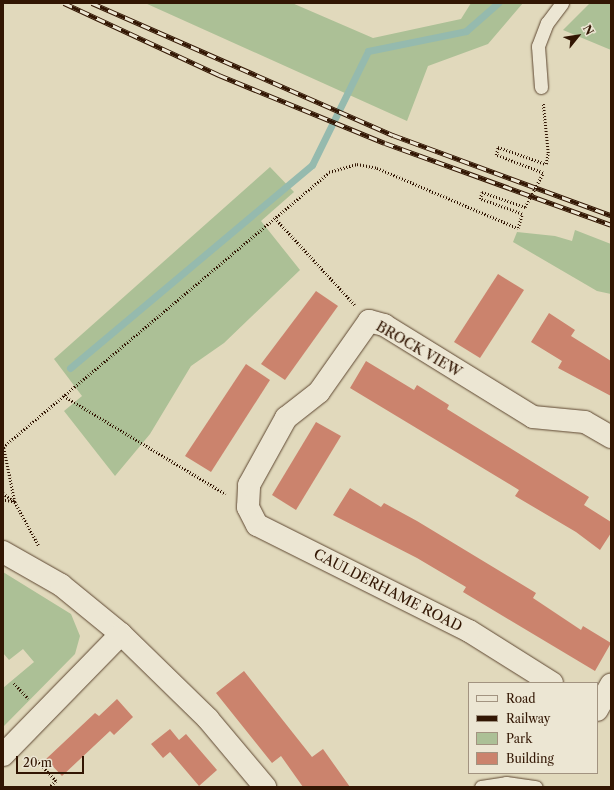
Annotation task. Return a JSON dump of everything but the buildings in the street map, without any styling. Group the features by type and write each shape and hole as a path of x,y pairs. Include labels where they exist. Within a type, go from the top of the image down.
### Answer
{"street":[{"name":"BROCK VIEW","path":"249,485 286,418 319,392 370,321 384,326 533,417 585,422 611,437"},
{"name":"CAULDERHAME ROAD","path":"249,485 248,507 257,525 469,631 550,682"},
{"path":"3,552 61,585 121,634 208,719 265,787"},
{"path":"10,747 121,634"},
{"path":"598,709 611,686"},
{"path":"598,712 611,720"}],"lane":[{"path":"541,87 538,46 547,23 562,3"},
{"path":"481,787 506,782 536,787"}],"path":[{"path":"42,551 15,502 3,447 329,172 357,164 377,168 518,228 522,214 480,199 482,192 525,207 542,173 496,155 498,147 546,164 548,154 541,87"},
{"path":"275,218 370,321"},
{"path":"64,396 248,507"},
{"path":"3,493 15,502"},
{"path":"3,500 15,502"},
{"path":"10,747 56,781 50,787"}],"green space":[{"path":"145,3 292,3 373,38 461,19 471,3 523,3 488,44 428,66 407,121"},
{"path":"590,3 611,3 611,50 563,30"},
{"path":"270,167 294,192 261,221 300,270 224,343 191,366 150,434 115,476 64,411 82,396 54,359"},
{"path":"575,230 611,244 611,294 597,291 513,242 517,232 555,236 572,241"},
{"path":"3,572 71,614 80,636 75,654 3,727 3,688 34,662 23,649 9,660 3,653"}],"waterway":[{"path":"70,368 312,165 368,51 466,31 498,3"}],"railway":[{"path":"64,3 219,75 385,143 611,225"},
{"path":"92,3 393,135 611,215"}]}
